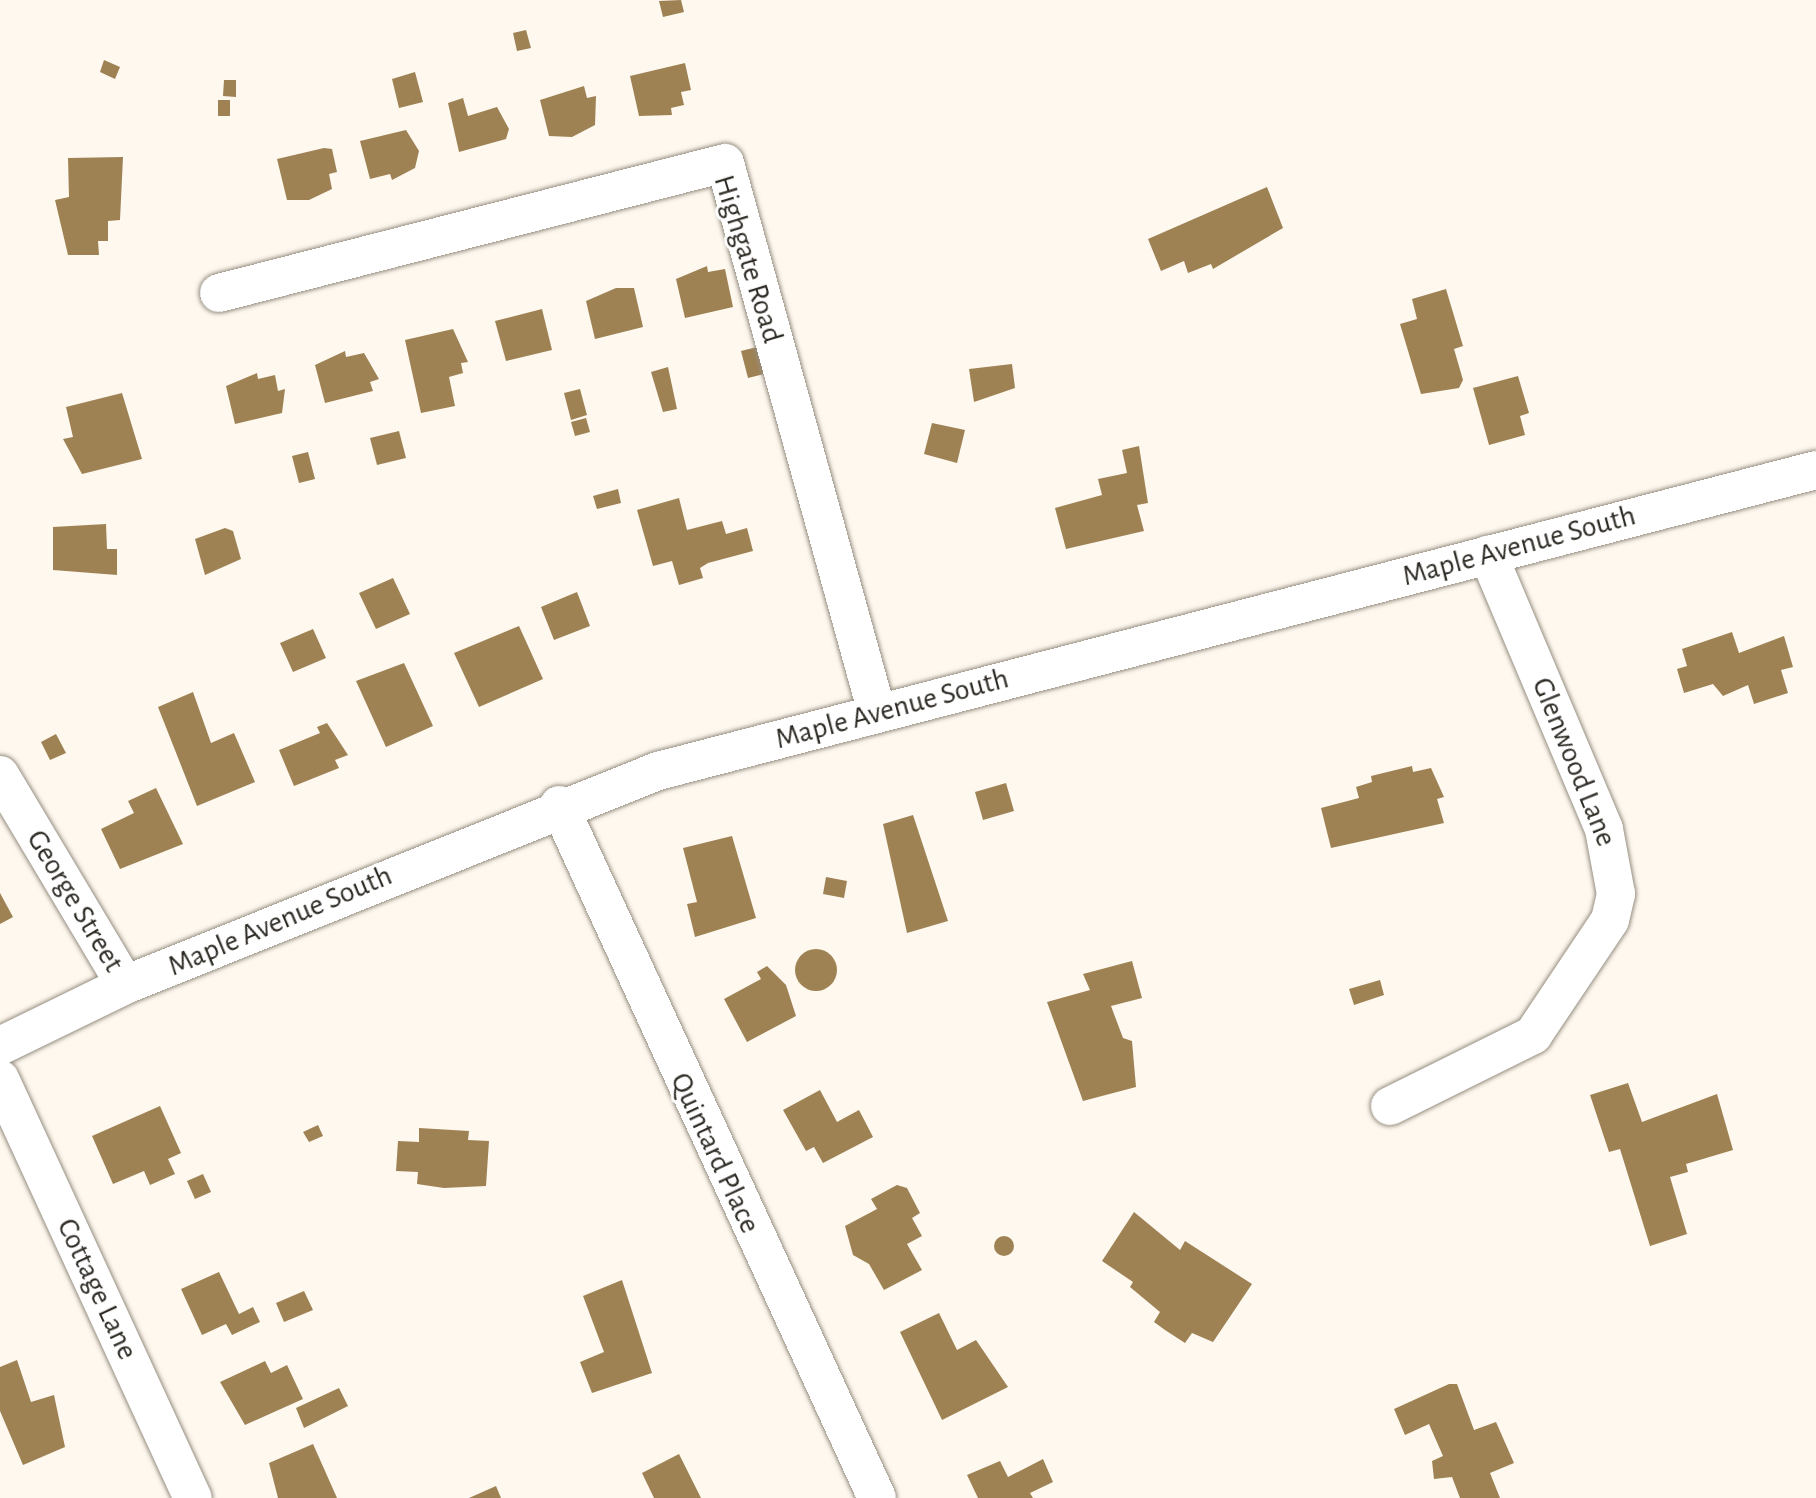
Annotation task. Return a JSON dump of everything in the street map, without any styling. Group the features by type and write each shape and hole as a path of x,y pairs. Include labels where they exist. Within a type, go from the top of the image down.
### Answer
{"street":[{"name":"Highgate Road","path":"219,293 725,163 877,713"},
{"name":"Maple Avenue South","path":"0,1046 125,985 559,805 877,713 1816,470"},
{"name":"Glenwood Lane","path":"1390,1106 1533,1035 1610,920 1616,894 1604,829 1488,554"},
{"name":"George Street","path":"0,775 125,985"},
{"name":"Quintard Place","path":"559,805 877,1498"},
{"name":"Cottage Lane","path":"0,1079 193,1498"}],"building":[{"path":"681,0 684,12 663,17 659,1"},
{"path":"526,30 531,48 517,51 513,33"},
{"path":"104,60 120,67 115,79 100,72"},
{"path":"685,63 691,90 681,92 684,105 671,108 672,115 639,116 630,76"},
{"path":"415,72 423,102 399,108 392,79"},
{"path":"224,80 236,80 236,97 223,96"},
{"path":"584,86 587,98 596,96 595,125 572,137 549,136 540,100"},
{"path":"463,98 468,116 497,107 509,129 506,139 459,152 448,103"},
{"path":"218,100 230,100 230,116 218,116"},
{"path":"406,130 419,151 415,168 392,180 390,174 370,179 360,141"},
{"path":"324,148 332,149 337,172 329,174 332,189 309,200 287,200 277,159"},
{"path":"123,157 120,220 108,221 108,241 98,241 99,255 68,255 55,200 69,197 68,158"},
{"path":"1267,187 1283,228 1213,269 1211,264 1188,273 1184,261 1161,271 1148,239"},
{"path":"707,266 708,272 725,269 733,307 685,318 676,279"},
{"path":"616,288 634,288 643,327 595,339 586,301"},
{"path":"1446,289 1463,346 1454,349 1463,380 1459,388 1421,394 1400,324 1417,319 1412,299"},
{"path":"542,309 552,350 506,361 495,321"},
{"path":"453,329 468,362 461,363 463,373 449,377 455,406 421,413 405,340"},
{"path":"757,347 764,374 748,378 741,351"},
{"path":"345,351 346,357 364,353 379,379 370,382 373,391 325,403 315,365"},
{"path":"1012,364 1015,388 974,402 969,369"},
{"path":"668,367 677,409 663,412 651,372"},
{"path":"257,373 258,379 275,375 278,391 285,389 282,413 235,424 226,386"},
{"path":"1518,376 1529,413 1520,416 1525,435 1489,445 1473,388"},
{"path":"580,389 587,415 571,420 564,393"},
{"path":"122,393 142,459 82,474 63,439 73,437 66,407"},
{"path":"586,418 590,432 575,436 571,422"},
{"path":"932,423 965,430 957,463 924,454"},
{"path":"399,431 406,458 377,465 370,438"},
{"path":"1139,446 1148,503 1137,505 1144,531 1066,549 1055,508 1102,495 1098,479 1127,473 1122,450"},
{"path":"308,452 315,479 299,483 292,456"},
{"path":"618,489 621,503 597,509 593,496"},
{"path":"679,498 687,530 722,521 726,534 747,528 753,551 708,563 700,568 703,578 679,585 672,561 653,566 637,510"},
{"path":"106,524 107,549 117,549 117,575 53,570 53,527"},
{"path":"225,528 233,531 241,559 205,575 195,539"},
{"path":"393,578 410,614 376,629 359,593"},
{"path":"577,592 590,626 554,640 541,607"},
{"path":"519,626 543,679 479,707 454,653"},
{"path":"313,629 326,658 293,672 280,643"},
{"path":"1732,632 1739,653 1784,636 1793,667 1781,670 1788,693 1754,704 1748,685 1723,696 1713,684 1684,693 1677,669 1687,666 1682,649"},
{"path":"404,663 433,726 386,747 356,681"},
{"path":"193,692 211,743 234,733 255,782 197,806 158,707"},
{"path":"327,723 348,755 335,760 339,768 294,786 279,750 320,733 317,727"},
{"path":"56,734 66,753 50,760 41,742"},
{"path":"1412,766 1413,772 1431,768 1444,797 1437,799 1444,823 1331,848 1321,808 1359,798 1356,787 1372,782 1371,776"},
{"path":"1006,783 1014,811 983,820 975,792"},
{"path":"156,788 183,844 120,869 101,829 134,813 128,801"},
{"path":"913,815 948,921 907,933 883,824"},
{"path":"732,836 756,918 695,937 687,904 697,902 683,848"},
{"path":"826,877 847,881 844,898 823,894"},
{"path":"0,893 13,917 0,924"},
{"path":"816,949 831,955 837,970 831,985 816,991 801,985 795,970 801,955"},
{"path":"1132,961 1142,998 1111,1006 1123,1038 1132,1041 1136,1087 1083,1101 1047,1002 1090,990 1083,974"},
{"path":"767,966 786,985 796,1016 747,1042 724,999 761,979 757,972"},
{"path":"1380,980 1384,995 1354,1005 1349,989"},
{"path":"1628,1083 1642,1122 1717,1094 1733,1150 1686,1164 1688,1172 1670,1177 1687,1234 1650,1246 1620,1149 1609,1152 1590,1095"},
{"path":"820,1090 837,1122 859,1110 873,1137 823,1163 814,1147 806,1151 783,1110"},
{"path":"160,1106 181,1153 168,1159 175,1174 150,1185 144,1171 113,1184 92,1136"},
{"path":"318,1125 323,1136 309,1142 303,1132"},
{"path":"419,1128 469,1131 468,1140 489,1141 486,1186 444,1188 417,1184 418,1172 396,1171 398,1141 419,1142"},
{"path":"203,1174 211,1192 195,1199 187,1181"},
{"path":"897,1185 907,1188 920,1213 912,1218 922,1236 907,1244 922,1270 884,1290 869,1264 853,1255 845,1226 877,1209 871,1199"},
{"path":"1134,1212 1180,1250 1185,1241 1252,1284 1213,1342 1192,1333 1185,1343 1154,1322 1160,1312 1130,1287 1133,1282 1102,1261"},
{"path":"1004,1236 1011,1239 1014,1246 1011,1253 1004,1256 997,1253 994,1246 997,1239"},
{"path":"219,1272 239,1314 253,1307 260,1322 232,1335 226,1324 202,1335 181,1289"},
{"path":"622,1280 652,1373 592,1393 580,1362 604,1352 583,1296"},
{"path":"304,1291 313,1310 284,1322 276,1303"},
{"path":"939,1313 957,1350 976,1340 1008,1387 942,1420 900,1332"},
{"path":"17,1360 31,1402 54,1395 65,1447 23,1465 0,1411 0,1367"},
{"path":"265,1361 271,1373 287,1365 303,1399 245,1425 220,1382"},
{"path":"1449,1384 1457,1384 1474,1430 1496,1422 1514,1463 1490,1473 1500,1498 1460,1498 1452,1477 1434,1479 1432,1461 1443,1456 1429,1424 1405,1435 1394,1409"},
{"path":"339,1388 348,1406 304,1428 296,1408"},
{"path":"313,1444 337,1498 278,1498 269,1463"},
{"path":"679,1454 701,1498 654,1498 642,1473"},
{"path":"1043,1459 1053,1482 1030,1493 1033,1498 978,1498 967,1475 1000,1461 1008,1477"},
{"path":"496,1486 501,1498 469,1498"}]}
